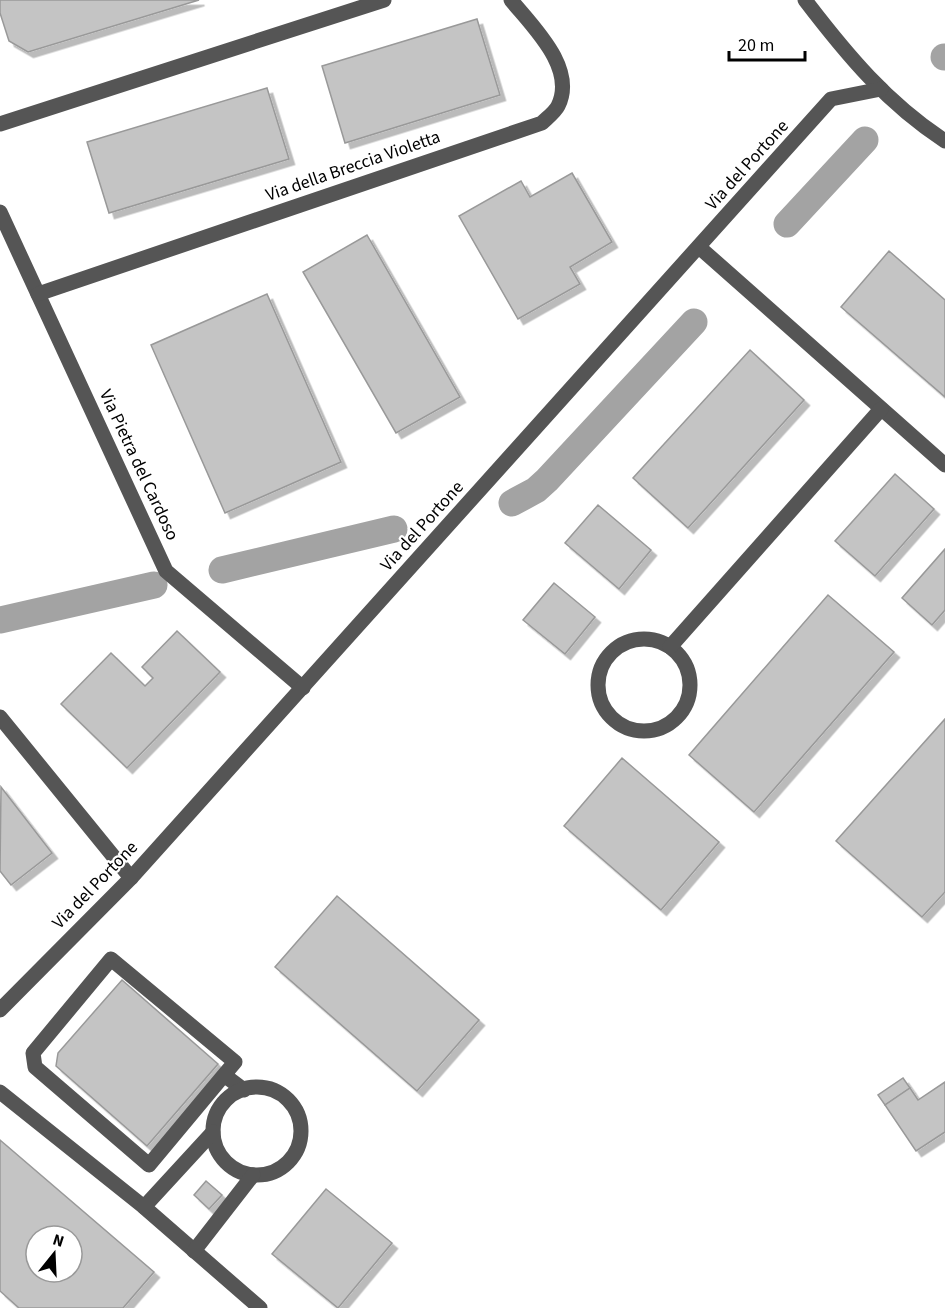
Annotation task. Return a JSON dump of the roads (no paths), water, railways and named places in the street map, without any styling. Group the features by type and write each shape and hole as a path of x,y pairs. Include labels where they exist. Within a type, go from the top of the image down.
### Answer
{"street":[{"path":"0,124 384,0"},
{"name":"Via della Breccia Violetta","path":"38,294 542,123 558,106 563,84 554,54 511,0"},
{"path":"805,0 845,53 915,122 945,141"},
{"name":"Via del Portone","path":"0,1010 131,878 831,99 881,89"},
{"name":"Via Pietra del Cardoso","path":"0,212 166,571 303,688"},
{"path":"699,247 945,465"},
{"path":"670,647 881,409"},
{"path":"642,639 657,640 670,647 681,658 688,671 690,686 687,701 679,714 668,724 654,730 638,730 624,726 611,717 602,705 598,691 598,675 604,661 614,649 626,642 642,639"},
{"path":"0,717 131,878"},
{"path":"111,958 235,1062 224,1075 149,1165 35,1067 33,1053 111,958"},
{"path":"224,1075 244,1089"},
{"path":"263,1088 277,1092 289,1101 298,1114 301,1129 299,1144 293,1157 282,1168 268,1174 253,1175 240,1172 220,1156 215,1144 213,1132 215,1116 222,1103 234,1093 244,1089 263,1088"},
{"path":"0,1092 144,1207 261,1308"},
{"path":"144,1207 213,1132"},
{"path":"194,1251 253,1175"}],"waterway":[{"path":"787,224 865,140"},
{"path":"512,503 536,490 547,480 694,322"},
{"path":"222,570 394,529"},
{"path":"0,620 154,585"}]}
